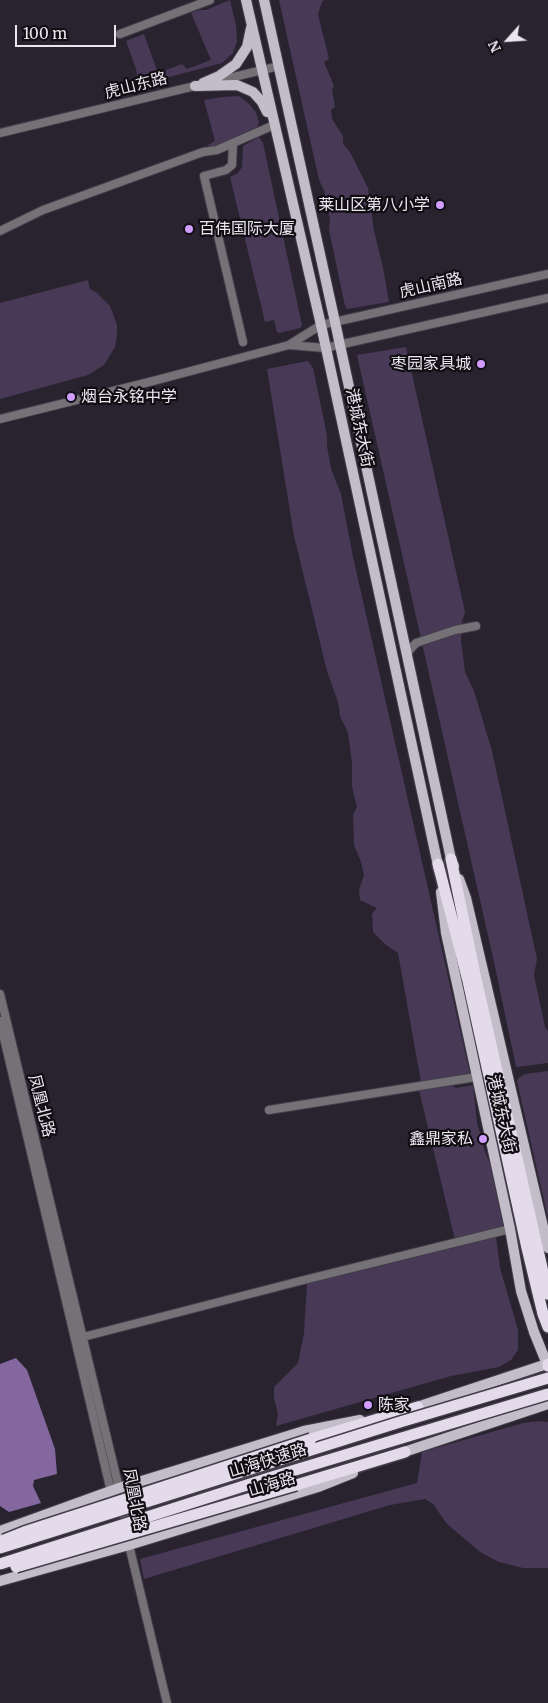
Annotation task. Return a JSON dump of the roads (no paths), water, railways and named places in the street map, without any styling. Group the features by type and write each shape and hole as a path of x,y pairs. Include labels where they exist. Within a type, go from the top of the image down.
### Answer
{"highway":[{"name":"港城东大街","path":"451,859 476,980 526,1248 548,1327"},
{"name":"港城东大街","path":"438,864 548,1294"},
{"name":"山海快速路","path":"0,1548 400,1422 548,1378"},
{"name":"山海快速路","path":"0,1564 272,1477 548,1394"},
{"path":"0,1542 34,1529 311,1439 418,1407"},
{"path":"0,1572 406,1452"}],"main road":[{"name":"港城东大街","path":"246,0 321,325 438,864 446,933 510,1229 521,1291 534,1332 548,1365"},
{"name":"港城东大街","path":"264,0 451,859 466,898 547,1241"},
{"path":"195,86 219,76 236,64 247,47 252,22"},
{"path":"195,86 237,86 253,92 262,102 275,128"},
{"path":"0,1530 115,1489 304,1431 418,1407 548,1365"},
{"name":"山海路","path":"0,1581 129,1545 318,1487 406,1452 548,1404"}],"street":[{"path":"120,34 210,0"},
{"name":"虎山东路","path":"0,133 279,66"},
{"path":"0,231 43,210 275,128"},
{"path":"234,143 232,165 226,170 204,176 243,342"},
{"name":"虎山南路","path":"288,345 321,325 548,274"},
{"path":"0,419 288,345 325,348 548,298"},
{"path":"407,653 416,643 455,630 476,626"},
{"name":"凤凰北路","path":"0,994 83,1337 115,1489"},
{"name":"凤凰北路","path":"0,1021 155,1653"},
{"path":"269,1110 476,1077"},
{"path":"83,1337 510,1229"},
{"path":"155,1653 158,1685 163,1703"},
{"path":"155,1653 167,1703"}],"place":[{"name":"莱山区第八小学","path":"440,205"},
{"name":"百伟国际大厦","path":"189,229"},
{"name":"枣园家具城","path":"481,364"},
{"name":"烟台永铭中学","path":"71,397"},
{"name":"鑫鼎家私","path":"483,1139"},
{"name":"陈家","path":"368,1405"}]}
